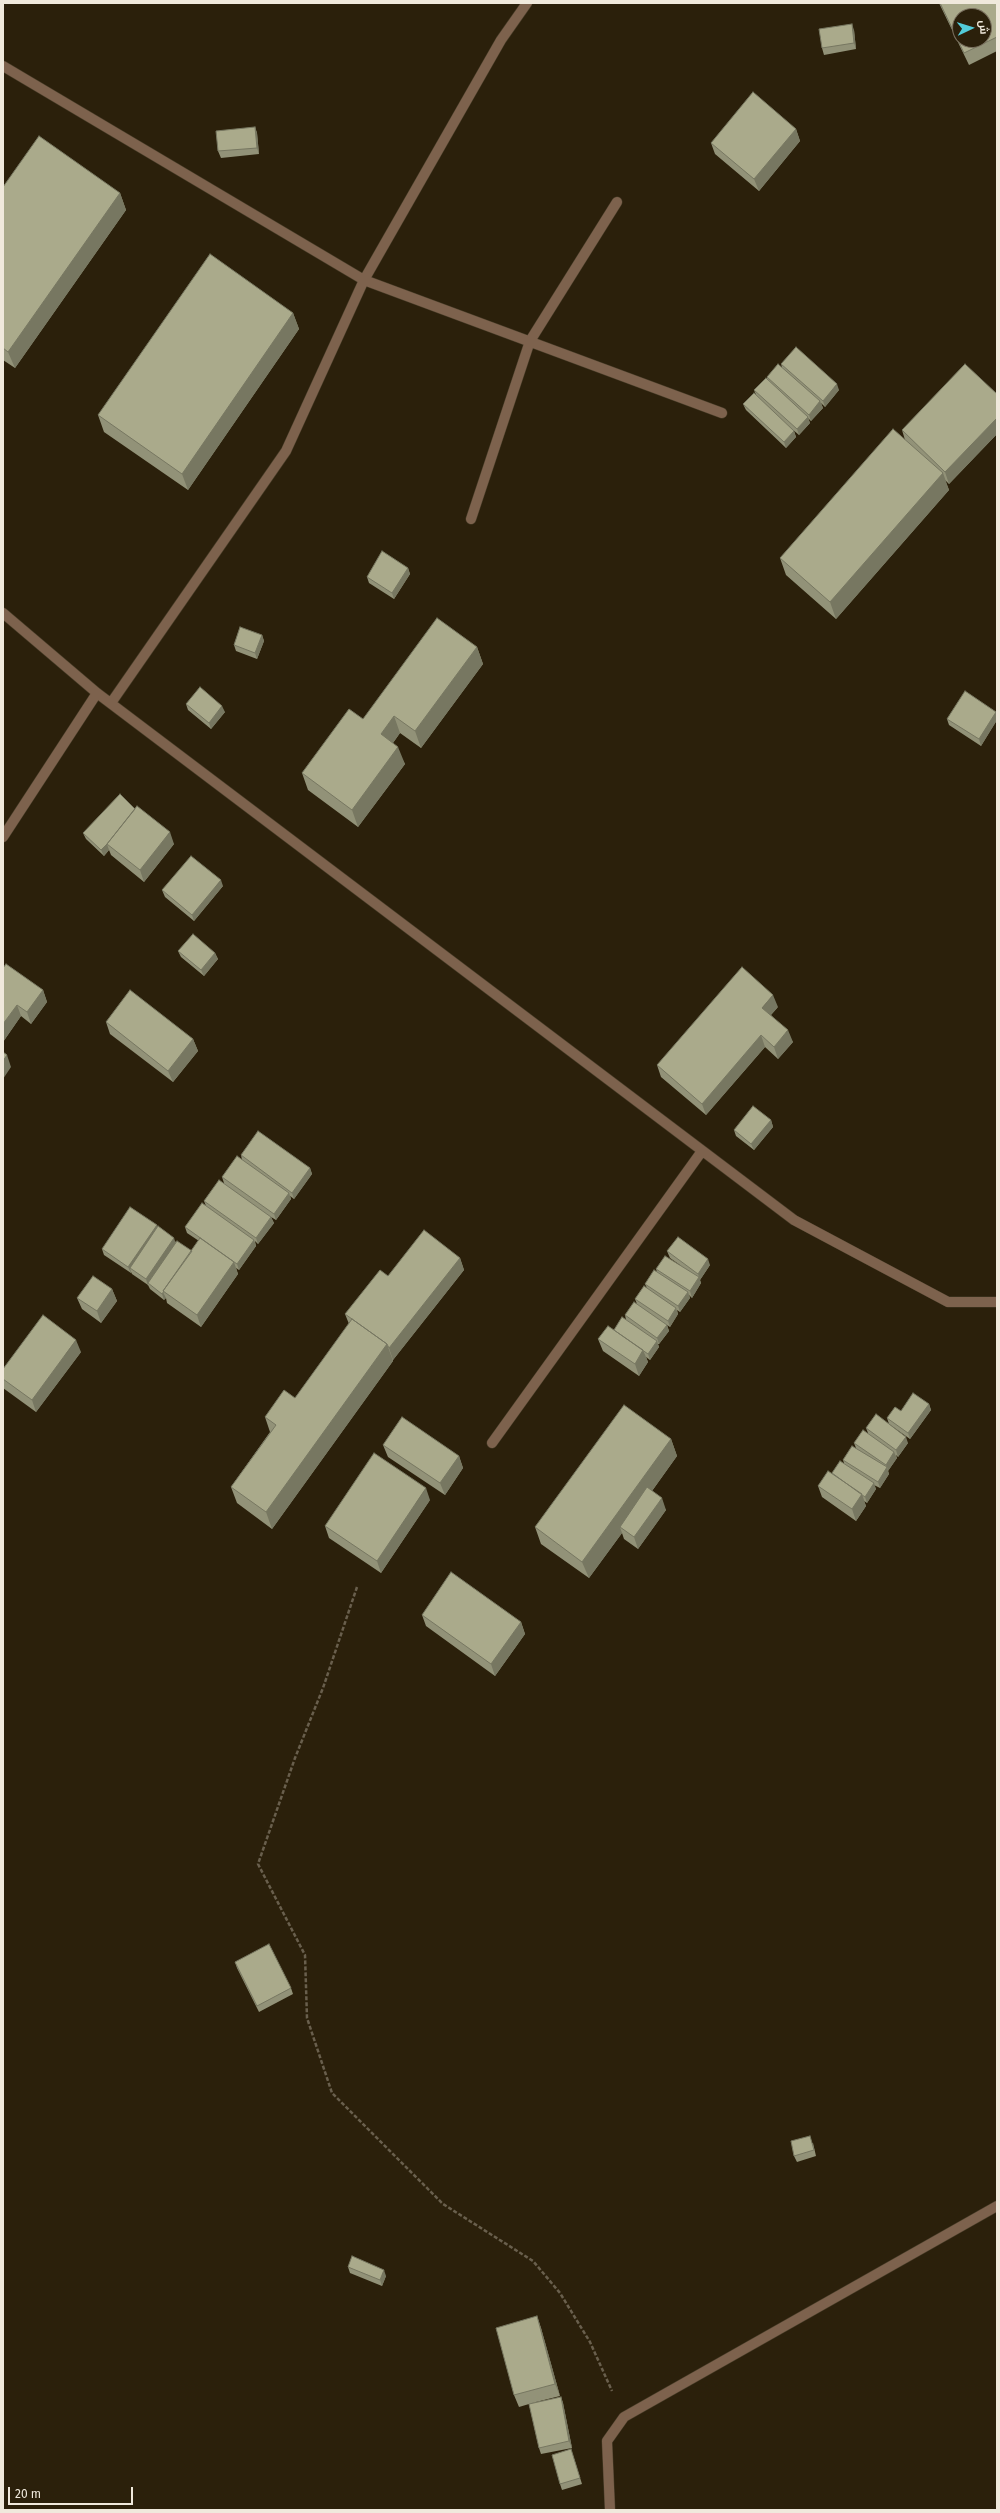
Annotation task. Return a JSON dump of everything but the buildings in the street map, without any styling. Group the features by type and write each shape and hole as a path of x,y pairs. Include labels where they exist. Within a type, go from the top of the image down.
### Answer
{"lane":[{"path":"111,703 286,451 364,280 501,40 527,3"},
{"path":"3,66 364,280 722,413"},
{"path":"471,519 530,341 617,202"},
{"path":"3,613 97,693 794,1220 948,1302 997,1302"},
{"path":"3,837 97,693"},
{"path":"492,1443 702,1151"},
{"path":"610,2510 606,2441 624,2418 997,2206"}],"path":[{"path":"357,1587 323,1688 295,1758 258,1864 305,1955 307,2018 332,2093 443,2204 533,2261 560,2293 590,2342 624,2418"}]}
